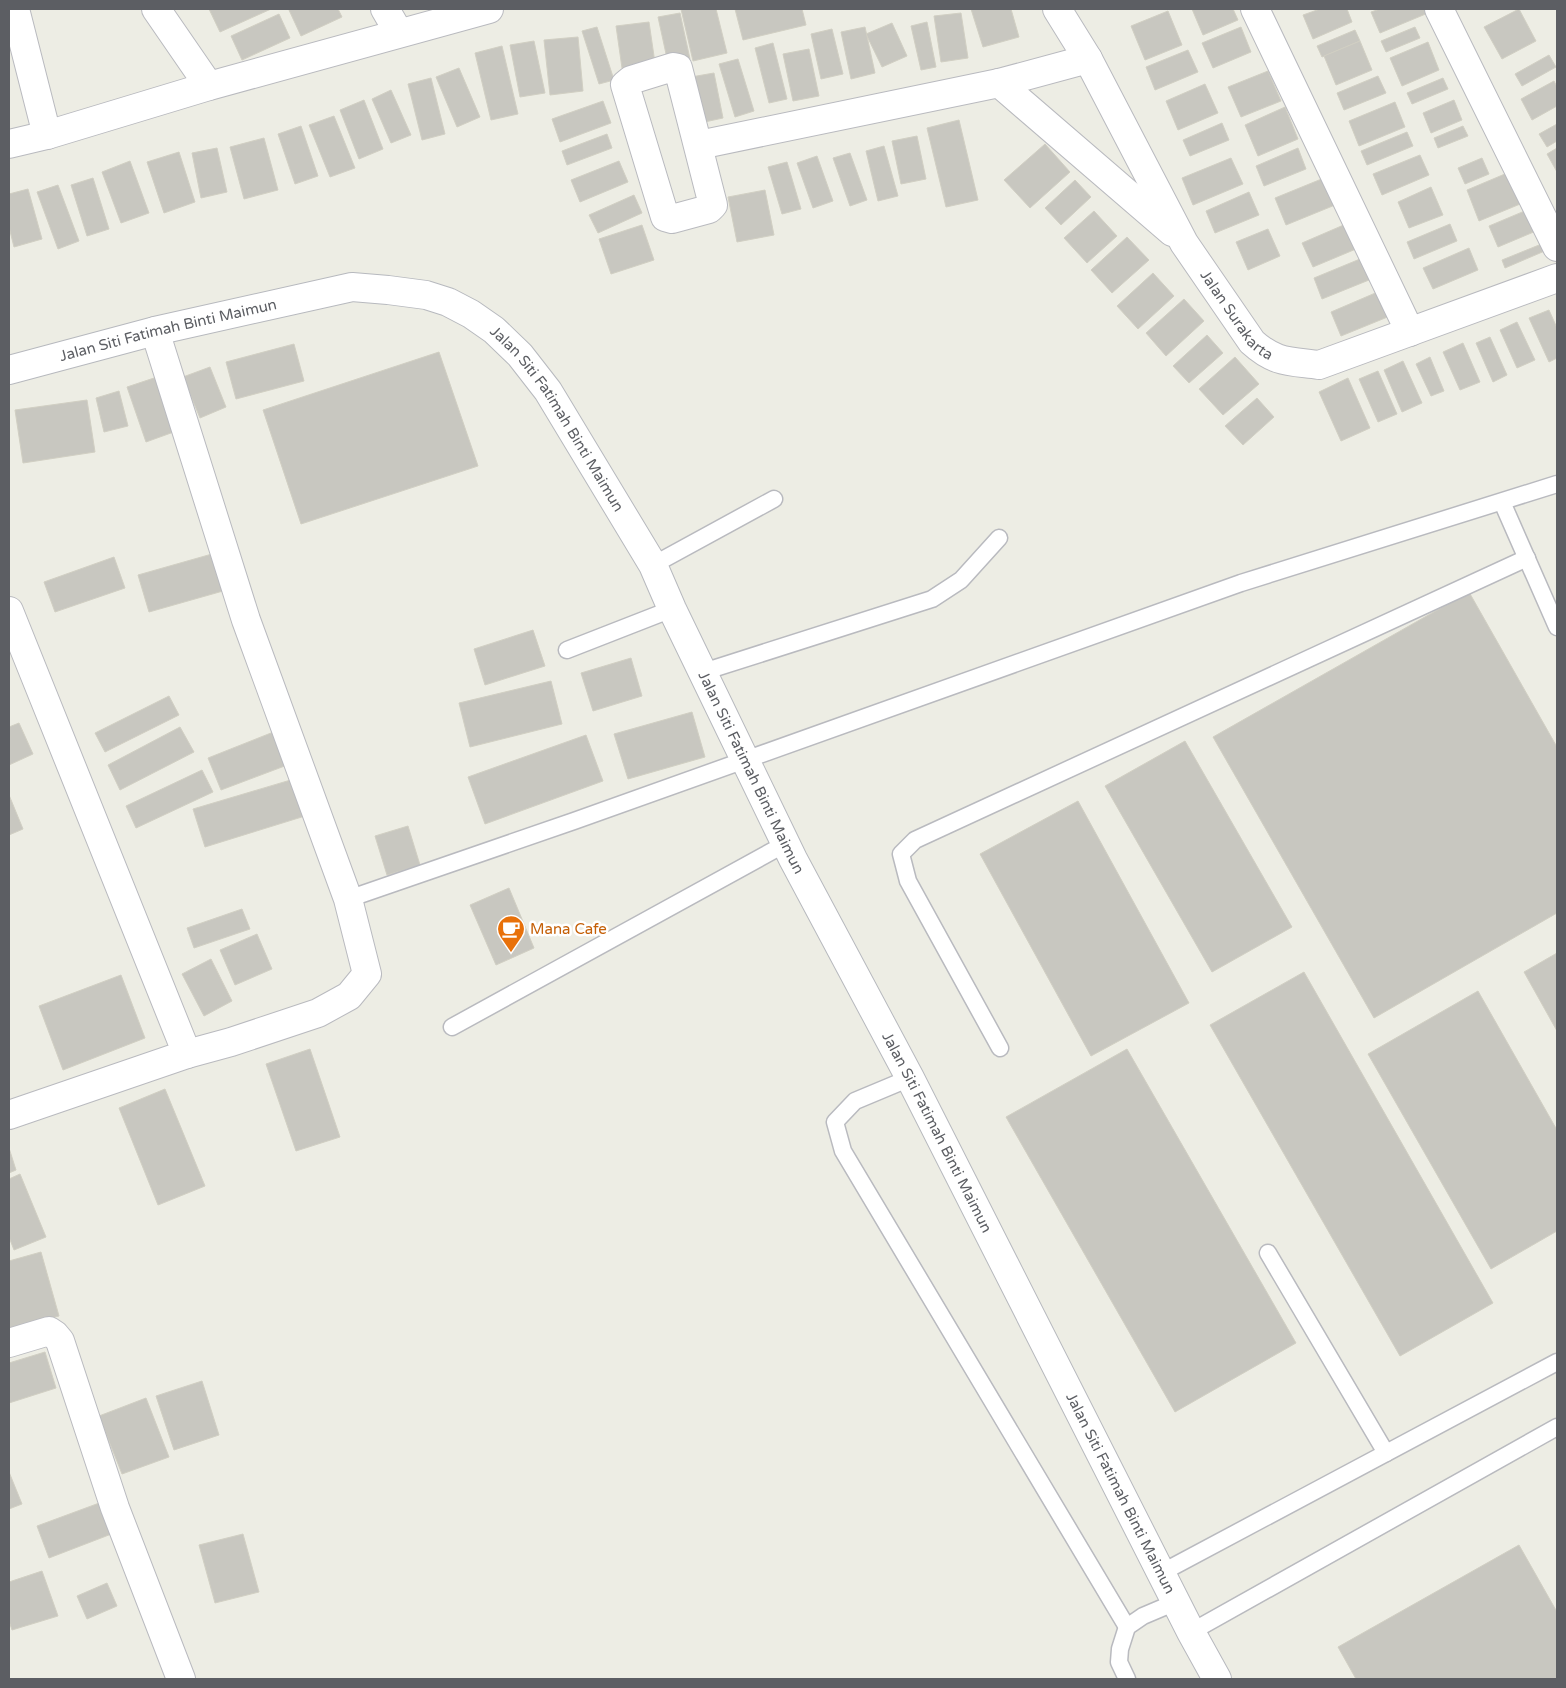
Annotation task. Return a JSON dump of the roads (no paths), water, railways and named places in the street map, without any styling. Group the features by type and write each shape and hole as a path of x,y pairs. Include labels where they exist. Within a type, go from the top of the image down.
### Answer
{"street":[{"path":"15,9 47,135"},
{"path":"156,9 209,86"},
{"path":"385,9 399,33"},
{"path":"9,144 47,135 209,86 489,9"},
{"path":"1255,9 1410,332"},
{"path":"1439,9 1557,247"},
{"name":"Jalan Surakarta","path":"1062,10 1184,243 1252,342 1266,354 1283,360 1319,365 1557,278"},
{"path":"699,145 1000,83 1088,59"},
{"path":"673,67 678,68 699,145 713,205 709,209 672,219 665,217 625,85 631,80 673,67"},
{"path":"1000,83 1184,243"},
{"name":"Jalan Siti Fatimah Binti Maimun","path":"9,370 155,331 352,287 426,295 448,302 471,314 494,330 520,355 548,391 653,565 672,609 785,844 910,1078 1191,1632 1217,1679"},
{"path":"9,1115 186,1054 231,1042 318,1014 349,996 367,974 348,899 246,620 155,331"},
{"path":"9,612 186,1054"},
{"path":"9,1343 48,1332 55,1335 60,1341 116,1508 181,1679"}],"lane":[{"path":"348,899 1241,583 1557,484"},
{"path":"653,565 774,499"},
{"path":"1502,502 1557,627"},
{"path":"703,672 932,599 961,580 999,538"},
{"path":"1000,1048 908,881 901,854 915,840 1527,558"},
{"path":"566,650 672,609"},
{"path":"452,1027 785,844"},
{"path":"910,1078 855,1101 835,1122 843,1151 1127,1627"},
{"path":"1268,1253 1386,1453"},
{"path":"1162,1573 1557,1362"},
{"path":"1191,1632 1557,1427"},
{"path":"1126,1679 1118,1662 1127,1627 1143,1616 1176,1602"}],"place":[{"name":"Mana Cafe","path":"511,953"}]}
